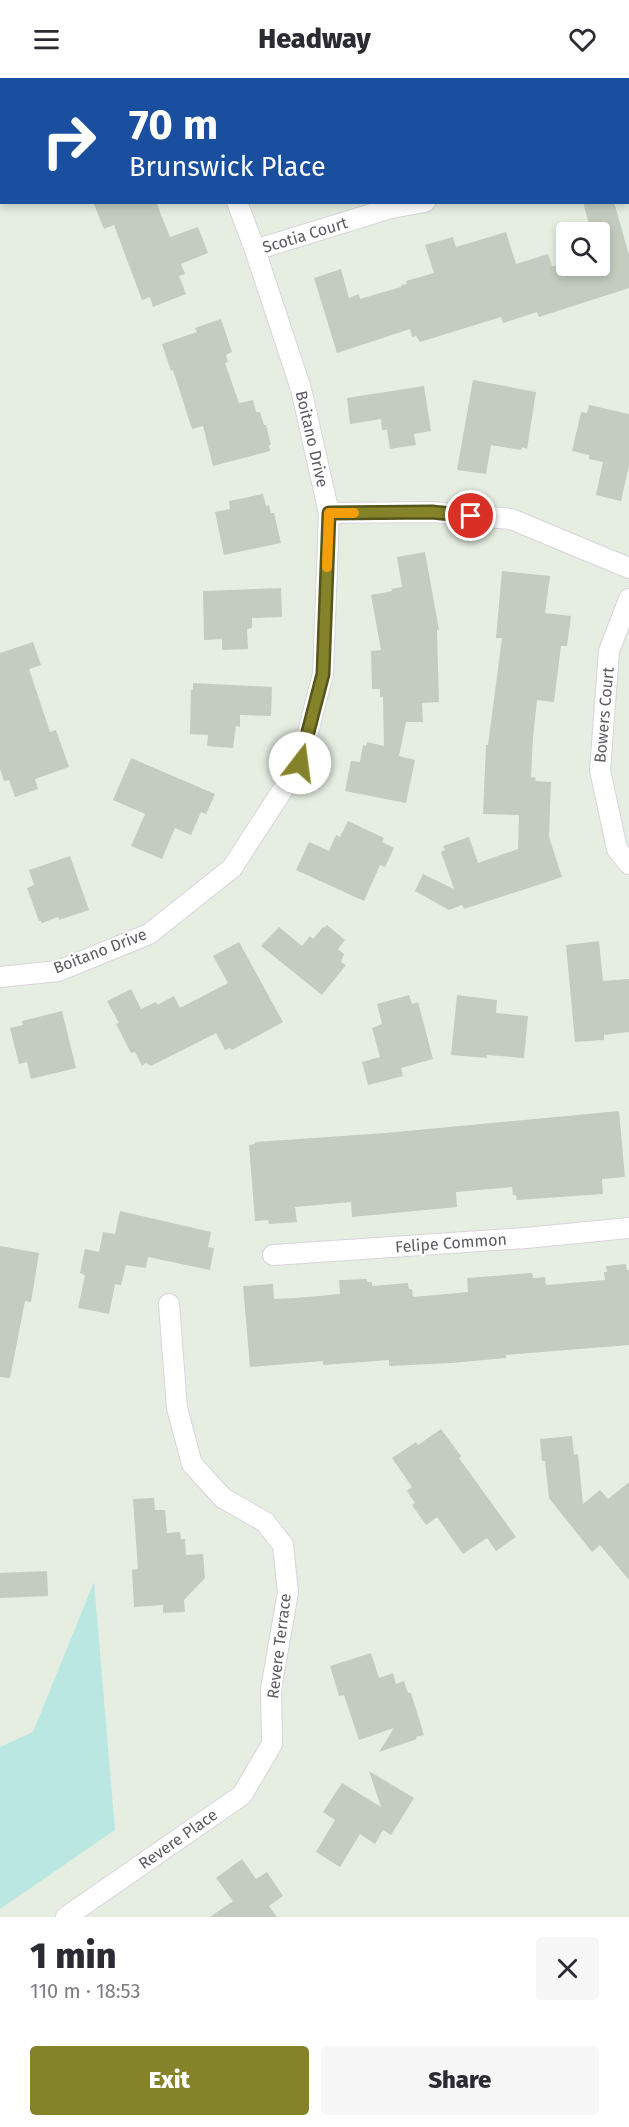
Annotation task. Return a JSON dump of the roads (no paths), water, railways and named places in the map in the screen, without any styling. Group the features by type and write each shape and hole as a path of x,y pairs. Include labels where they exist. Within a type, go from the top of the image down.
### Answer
{"street":[{"name":"Boitano Drive","path":"0,977 58,971 149,934 232,868 300,763 323,674 329,513 301,389 238,204"},
{"name":"Scotia Court","path":"255,250 391,208 414,204"},
{"path":"329,513 432,512 511,519 629,568"},
{"name":"Bowers Court","path":"629,600 609,651 600,770 618,849 629,864"},
{"name":"Felipe Common","path":"273,1255 514,1239 629,1228"},
{"name":"Revere Terrace","path":"169,1304 177,1408 192,1464 223,1498 264,1522 283,1545 288,1592 271,1689 272,1744"},
{"name":"Revere Place","path":"66,1917 242,1795 272,1744"}]}
